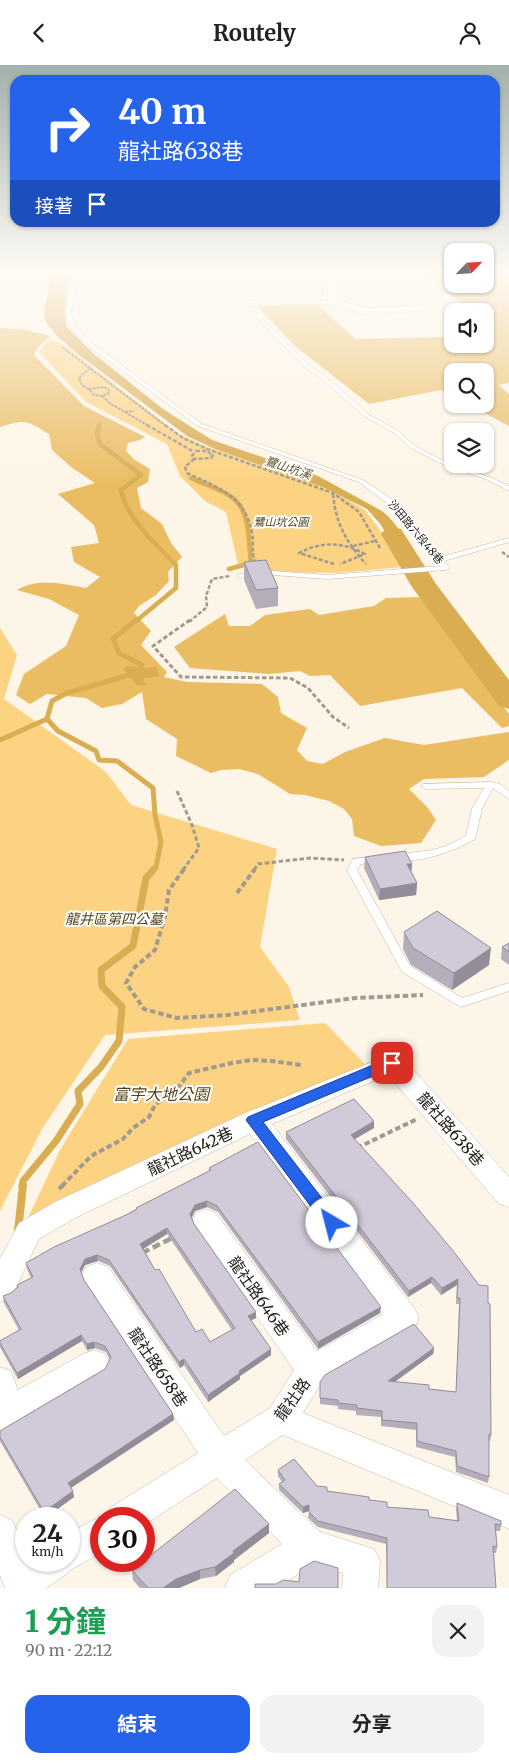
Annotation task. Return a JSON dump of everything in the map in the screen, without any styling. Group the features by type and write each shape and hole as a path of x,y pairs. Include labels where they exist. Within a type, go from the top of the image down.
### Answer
{"street":[{"name":"龍社路638巷","path":"254,1120 392,1063 509,1196"},
{"name":"龍社路642巷","path":"0,1289 29,1231 65,1210 254,1120"},
{"path":"254,1120 404,1318 312,1370"},
{"name":"龍社路646巷","path":"206,1221 312,1370"},
{"name":"龍社路658巷","path":"97,1276 220,1458"},
{"path":"0,1381 3,1416 94,1364"},
{"name":"龍社路","path":"142,1507 281,1419 312,1370"},
{"path":"281,1419 509,1512"},
{"path":"220,1458 310,1547 362,1561 360,1588"},
{"path":"0,1533 22,1586 41,1572"},
{"path":"243,1588 310,1547"}],"lane":[{"name":"沙田路六段48巷","path":"90,343 200,425 361,481 396,505 446,568 336,577 265,574 240,576"},
{"path":"282,343 366,415 442,462 490,479 509,489"},
{"path":"440,560 509,540"},
{"path":"492,785 480,799 473,819 471,837 450,849 420,856 357,861 352,870 406,969 461,1003 509,987"},
{"path":"426,786 492,785 497,786 509,796"}],"path":[{"path":"62,347 170,429 210,450 262,466 333,493 359,512 380,548"},
{"path":"89,389 104,387 109,390 107,395 97,396 82,385 79,378 90,368"},
{"path":"102,396 125,413 194,452 210,450"},
{"path":"125,413 134,411"},
{"path":"205,451 213,455 211,459 194,459 185,467 187,473 238,499 245,509 252,535 252,551 255,562 265,574"},
{"path":"194,452 192,456 194,459"},
{"path":"333,493 334,515 345,542 375,574"},
{"path":"352,546 376,541"},
{"path":"335,543 352,546 365,554 336,565 299,553 309,547 335,543"},
{"path":"336,565 336,577"},
{"path":"240,576 222,575 212,579 206,596 207,607 194,620 168,634 153,646 181,677 290,678 308,688 333,717 350,728"},
{"path":"177,791 192,825 199,848 169,890 165,916 155,950 134,967 126,983 144,1009 177,1018 228,1015 355,998 446,994"},
{"path":"236,893 258,864 310,858 357,861"},
{"path":"46,1221 49,1203 78,1168 91,1156 123,1139 133,1128 149,1117 155,1105 180,1085 188,1073 211,1070 224,1065 265,1061 283,1061 301,1065"},
{"path":"349,1151 436,1111"},
{"path":"139,1255 206,1221"}],"green space":[{"name":"鷺山坑公園","path":"46,343 61,343 179,434 210,448 321,483 365,510 386,538 403,567 337,573 254,572 238,564 226,512 205,501 180,476 167,444 86,402 39,352"},
{"name":"龍井區第四公墓","path":"0,628 17,655 4,699 106,772 131,805 277,849 260,947 289,987 300,1020 105,1035 42,1129 0,1211"},
{"name":"富宇大地公園","path":"325,1023 365,1064 27,1220 61,1148 128,1039"}],"shaded area":[{"path":"0,343 43,343 34,355 84,406 145,437 128,443 126,451 135,460 150,469 148,482 137,488 141,508 162,524 171,543 182,557 168,572 169,581 156,595 139,606 134,613 151,631 141,645 167,672 164,677 187,682 262,684 278,697 281,713 307,728 297,750 307,761 323,764 345,752 385,738 424,745 509,732 509,760 484,777 424,779 409,789 428,808 436,820 421,843 381,846 354,836 352,819 344,809 329,801 305,795 290,794 258,774 239,769 221,770 211,773 176,756 177,739 146,719 142,692 122,704 102,708 86,698 47,694 30,704 16,695 24,674 66,646 79,615 49,599 17,590 25,586 42,583 60,583 86,588 100,577 74,562 71,547 99,543 94,525 58,494 95,483 71,467 52,450 49,434 41,429 26,422 0,427"},
{"path":"292,343 444,343 444,353 494,353 494,343 509,343 509,383 498,385 509,394 509,426 485,413 494,413 494,363 444,363 444,392 441,390 369,404"},
{"path":"423,597 509,714 509,726 502,728 462,688 360,706 330,675 310,676 300,671 269,674 190,668 174,647 225,614 229,626 250,626 265,615 310,609 319,615 374,606 386,598"}],"water":[{"path":"65,343 83,343 163,409 212,440 318,476 382,511 406,540 416,560 414,568 396,551 381,525 367,509 323,487 215,449 187,436"},
{"path":"126,666 157,667 159,676 145,678 143,680 147,685 138,686 124,670"}],"building":[{"path":"266,560 278,588 256,590 244,562"},
{"path":"405,851 412,864 407,864 417,883 380,889 365,857"},
{"path":"437,911 491,948 454,973 413,948 404,932"},
{"path":"509,943 509,952 502,947"},
{"path":"354,1099 374,1121 351,1135 413,1203 479,1285 488,1286 488,1303 490,1304 491,1435 489,1434 489,1477 457,1466 456,1451 417,1441 417,1423 382,1420 382,1411 357,1408 357,1405 338,1403 338,1400 320,1398 320,1382 325,1375 414,1324 434,1348 388,1381 429,1385 429,1389 456,1392 460,1298 457,1298 458,1279 442,1288 432,1277 409,1291 286,1132"},
{"path":"258,1142 381,1307 318,1342 217,1206 207,1201 195,1205 190,1214 194,1224 256,1312 248,1316 271,1349 208,1395 184,1359 179,1362 109,1260 97,1255 85,1259 80,1269 84,1280 173,1414 68,1483 73,1491 51,1507 41,1507 0,1437 0,1431 105,1369 111,1357 105,1346 94,1342 87,1344 81,1335 17,1373 0,1341 21,1329 3,1296 11,1293 18,1287 17,1285 33,1277 26,1263 54,1247 126,1215 136,1208 211,1170 209,1168","holes":["167,1228 235,1328 210,1342 202,1329 196,1332 159,1269 155,1270 140,1244"]},
{"path":"294,1459 317,1486 327,1487 327,1491 369,1497 369,1500 387,1502 387,1507 428,1510 429,1517 459,1521 457,1503 501,1521 501,1525 495,1524 497,1547 493,1546 496,1588 387,1588 387,1538 318,1521 309,1512 309,1505 303,1507 279,1484 285,1480 278,1470"},
{"path":"235,1489 269,1524 215,1567 200,1570 176,1579 163,1588 148,1588 134,1572 155,1572 155,1552"},
{"path":"314,1561 338,1568 338,1588 255,1588 255,1584 276,1584 283,1580 299,1582 300,1569"}],"waterway":[{"path":"99,425 97,434 100,444 141,475 121,490 129,511 143,531 176,565 176,588 135,622"},
{"path":"191,478 219,490 234,499 243,512 248,529 251,563 229,569"},
{"name":"鷺山坑溪","path":"393,534 425,587 509,700"},
{"path":"47,719 52,701 67,693 136,673 142,665 119,653 113,639 136,620"},
{"path":"0,740 47,719"},
{"path":"47,719 58,731 96,751 99,760 117,761 153,788 155,815 161,842 154,869"},
{"path":"22,1186 23,1181 56,1141 80,1104 78,1091 101,1067 119,1041 122,1007 102,986 101,970 133,946 146,878 154,869"},
{"path":"18,1231 23,1185"}],"route":[{"path":"332,1223 254,1120 392,1063"}]}
